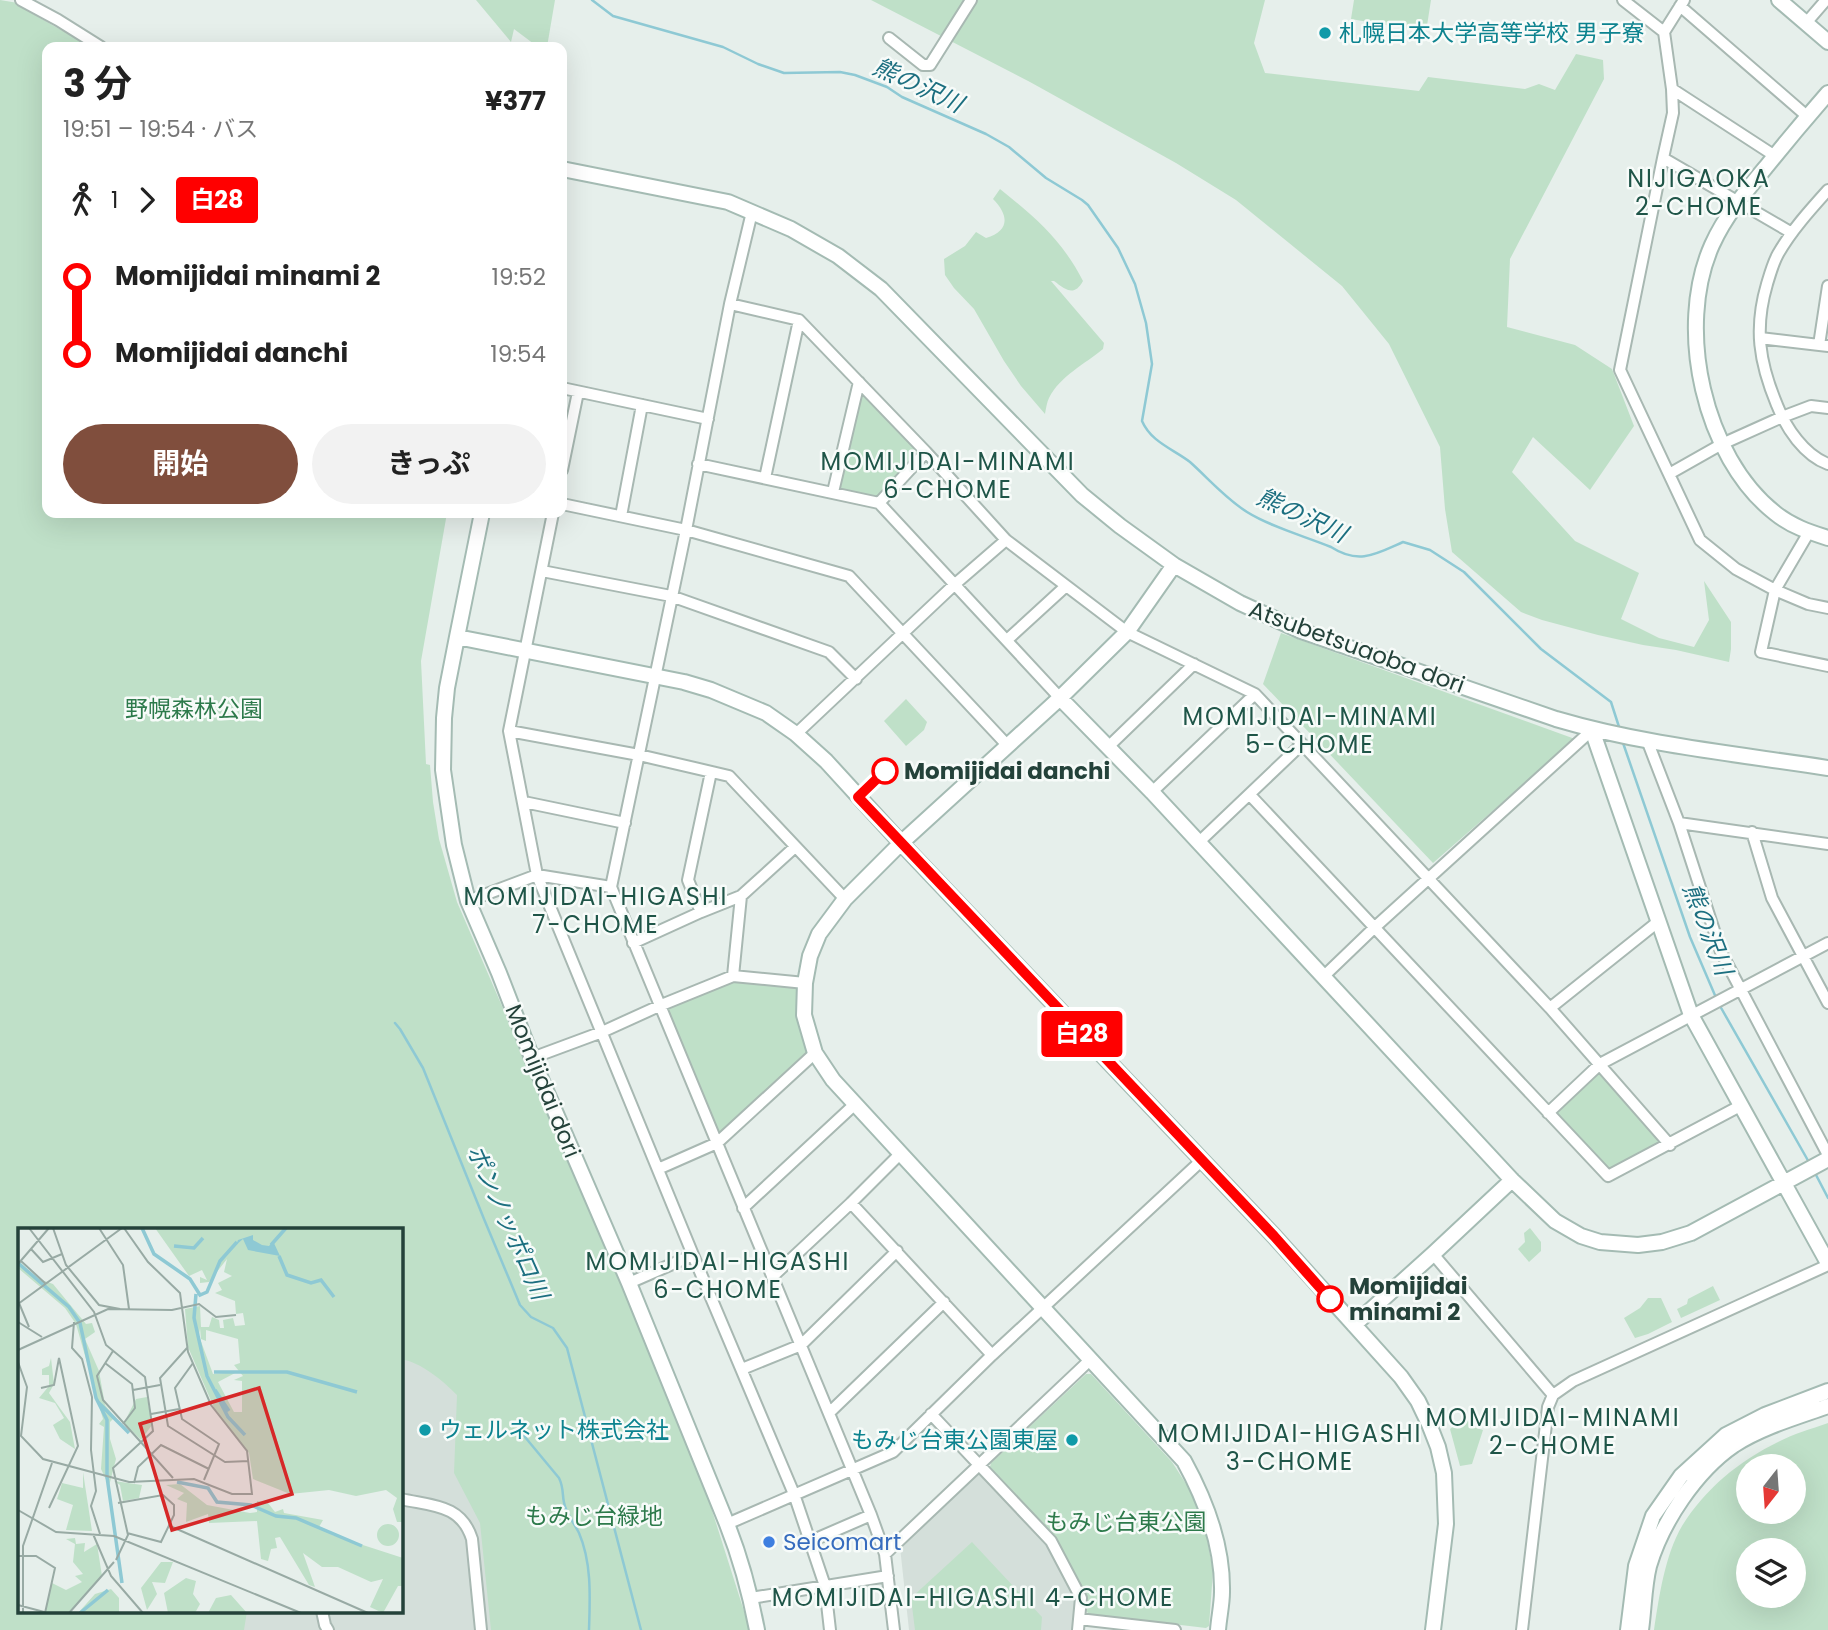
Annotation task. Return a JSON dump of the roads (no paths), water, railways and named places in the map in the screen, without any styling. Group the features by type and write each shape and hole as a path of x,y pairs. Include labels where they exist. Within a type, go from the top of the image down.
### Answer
{"street":[{"path":"21,0 93,42"},
{"path":"889,38 923,65 930,65 971,0"},
{"path":"1623,0 1664,32"},
{"path":"1779,0 1828,42"},
{"path":"1806,23 1826,0"},
{"path":"1808,117 1682,3 1664,32 1673,113 1620,370 1700,540 1736,569 1774,590 1808,604 1828,608"},
{"path":"1672,89 1775,156"},
{"path":"1828,93 1738,201 1723,224 1711,247 1696,307 1696,346 1704,396 1722,444 1734,467 1761,501 1790,523 1828,538"},
{"path":"1663,158 1792,233"},
{"name":"Atsubetsuaoba dori","path":"567,170 728,202 791,229 838,256 881,289 1082,495 1174,565 1240,603 1301,631 1598,731 1828,768"},
{"path":"1826,196 1792,233 1777,255 1760,307 1760,338 1768,382 1782,417 1804,448 1828,464"},
{"path":"752,212 730,304 611,887 871,1515 885,1554 894,1630"},
{"path":"1760,338 1824,345 1828,286"},
{"path":"730,304 799,320 1006,540 1127,632 1255,694 1550,1008 1670,1144"},
{"path":"765,478 799,320"},
{"path":"833,492 859,382"},
{"path":"567,389 708,419"},
{"path":"567,446 578,392"},
{"path":"621,516 642,405"},
{"path":"1669,474 1722,444 1782,417 1811,407 1828,408"},
{"path":"879,503 926,452"},
{"path":"698,464 879,503 1512,1180 1555,1221 1581,1236 1600,1242 1638,1245 1662,1242 1691,1233 1825,1159 1721,952 1679,823 1640,739"},
{"path":"567,506 686,530 849,576 1007,746"},
{"name":"Momijidai dori","path":"481,518 447,688 443,746 449,819 468,901 727,1524 741,1560 757,1630"},
{"path":"552,518 509,731 537,875 794,1494 825,1586 830,1630"},
{"path":"1808,532 1774,590 1760,652 1828,666"},
{"path":"796,734 954,585 1006,540"},
{"path":"1174,565 1127,632 1060,698 901,843 845,899 819,933 810,956 805,983 804,1015 815,1053 832,1080 1185,1461 1211,1518 1218,1552 1222,1591 1218,1630"},
{"path":"542,571 671,596 828,652 856,679"},
{"path":"1007,640 1066,586"},
{"path":"457,637 710,690 766,713 796,734 826,761 1274,1236 1401,1377 1418,1401 1438,1447 1444,1473 1447,1524 1433,1630"},
{"path":"1108,747 1194,664"},
{"path":"1152,792 1255,694"},
{"path":"509,731 639,755 729,776 845,899"},
{"path":"1323,978 1428,879 1598,731 1659,921 1695,1013 1740,1106 1788,1179 1828,1264 1573,1381 1553,1395 1548,1407 1522,1630"},
{"path":"1198,843 1302,744"},
{"path":"701,912 688,880 711,772"},
{"path":"1250,795 1608,1176 1740,1106"},
{"path":"524,802 625,823"},
{"path":"1679,823 1828,844"},
{"path":"1752,832 1772,898 1828,1003"},
{"path":"634,943 741,896 795,847"},
{"path":"468,901 537,875 611,887"},
{"path":"733,976 741,896"},
{"path":"1550,1008 1659,921"},
{"path":"1548,1113 1600,1065 1828,943"},
{"path":"532,1058 602,1032 733,976 805,983"},
{"path":"658,1169 716,1143 815,1053"},
{"path":"743,1208 854,1105"},
{"path":"772,1277 900,1154"},
{"path":"727,1524 893,1452 992,1355 1201,1161"},
{"path":"1354,1325 1512,1180"},
{"path":"851,1203 992,1355"},
{"path":"742,1369 802,1345 897,1251"},
{"path":"1433,1254 1553,1395"},
{"path":"629,1283 693,1255"},
{"path":"829,1413 944,1302"},
{"path":"885,1554 1091,1359"},
{"path":"1628,1630 1636,1566 1653,1516 1681,1476 1726,1435 1765,1415 1828,1391"},
{"path":"1641,1630 1649,1567 1667,1523 1694,1483 1734,1446 1769,1427 1828,1406"},
{"path":"931,1414 1051,1541 1081,1598 1079,1625 1175,1630"},
{"path":"402,1499 446,1509 467,1525 472,1539 481,1630"},
{"path":"811,1541 871,1515"},
{"path":"751,1598 888,1576"},
{"path":"322,1612 328,1630"}],"waterway":[{"name":"熊の沢川","path":"592,0 613,16 723,47 784,73 840,72 855,75 887,87 902,97 1009,147 1046,178 1088,205 1118,248 1135,284 1146,323 1152,364 1142,421 1151,434 1190,462 1239,507 1277,527 1350,555 1367,556 1403,542 1430,550 1464,572 1541,649 1611,702 1620,730"},
{"name":"熊の沢川","path":"1622,740 1690,937 1717,1000"},
{"name":"熊の沢川","path":"1720,1006 1810,1164"},
{"name":"ポンノッポロ川","path":"395,1023 423,1068 520,1305 531,1317 553,1328 567,1348 641,1630"},
{"name":"熊の沢川","path":"1815,1173 1828,1198"},
{"path":"520,1431 559,1478 565,1505 583,1544 589,1581 589,1630"}],"place":[{"name":"札幌日本大学高等学校 男子寮","path":"1325,33"},
{"name":"Momijidai danchi","path":"885,771"},
{"name":"Momijidai minami 2","path":"1330,1299"},
{"name":"ウェルネット株式会社","path":"425,1430"},
{"name":"もみじ台東公園東屋","path":"1072,1440"},
{"name":"Seicomart","path":"769,1542"}],"district":[{"name":"NIJIGAOKA 2-CHOME","path":"1699,192"},
{"name":"MOMIJIDAI-MINAMI 6-CHOME","path":"948,475"},
{"name":"MOMIJIDAI-MINAMI 5-CHOME","path":"1310,730"},
{"name":"MOMIJIDAI-HIGASHI 7-CHOME","path":"596,910"},
{"name":"MOMIJIDAI-HIGASHI 6-CHOME","path":"718,1275"},
{"name":"MOMIJIDAI-MINAMI 2-CHOME","path":"1553,1431"},
{"name":"MOMIJIDAI-HIGASHI 3-CHOME","path":"1290,1447"},
{"name":"MOMIJIDAI-HIGASHI 4-CHOME","path":"973,1597"}],"park label":[{"name":"野幌森林公園","path":"194,709"},
{"name":"もみじ台緑地","path":"594,1516"},
{"name":"もみじ台東公園","path":"1126,1522"}]}
